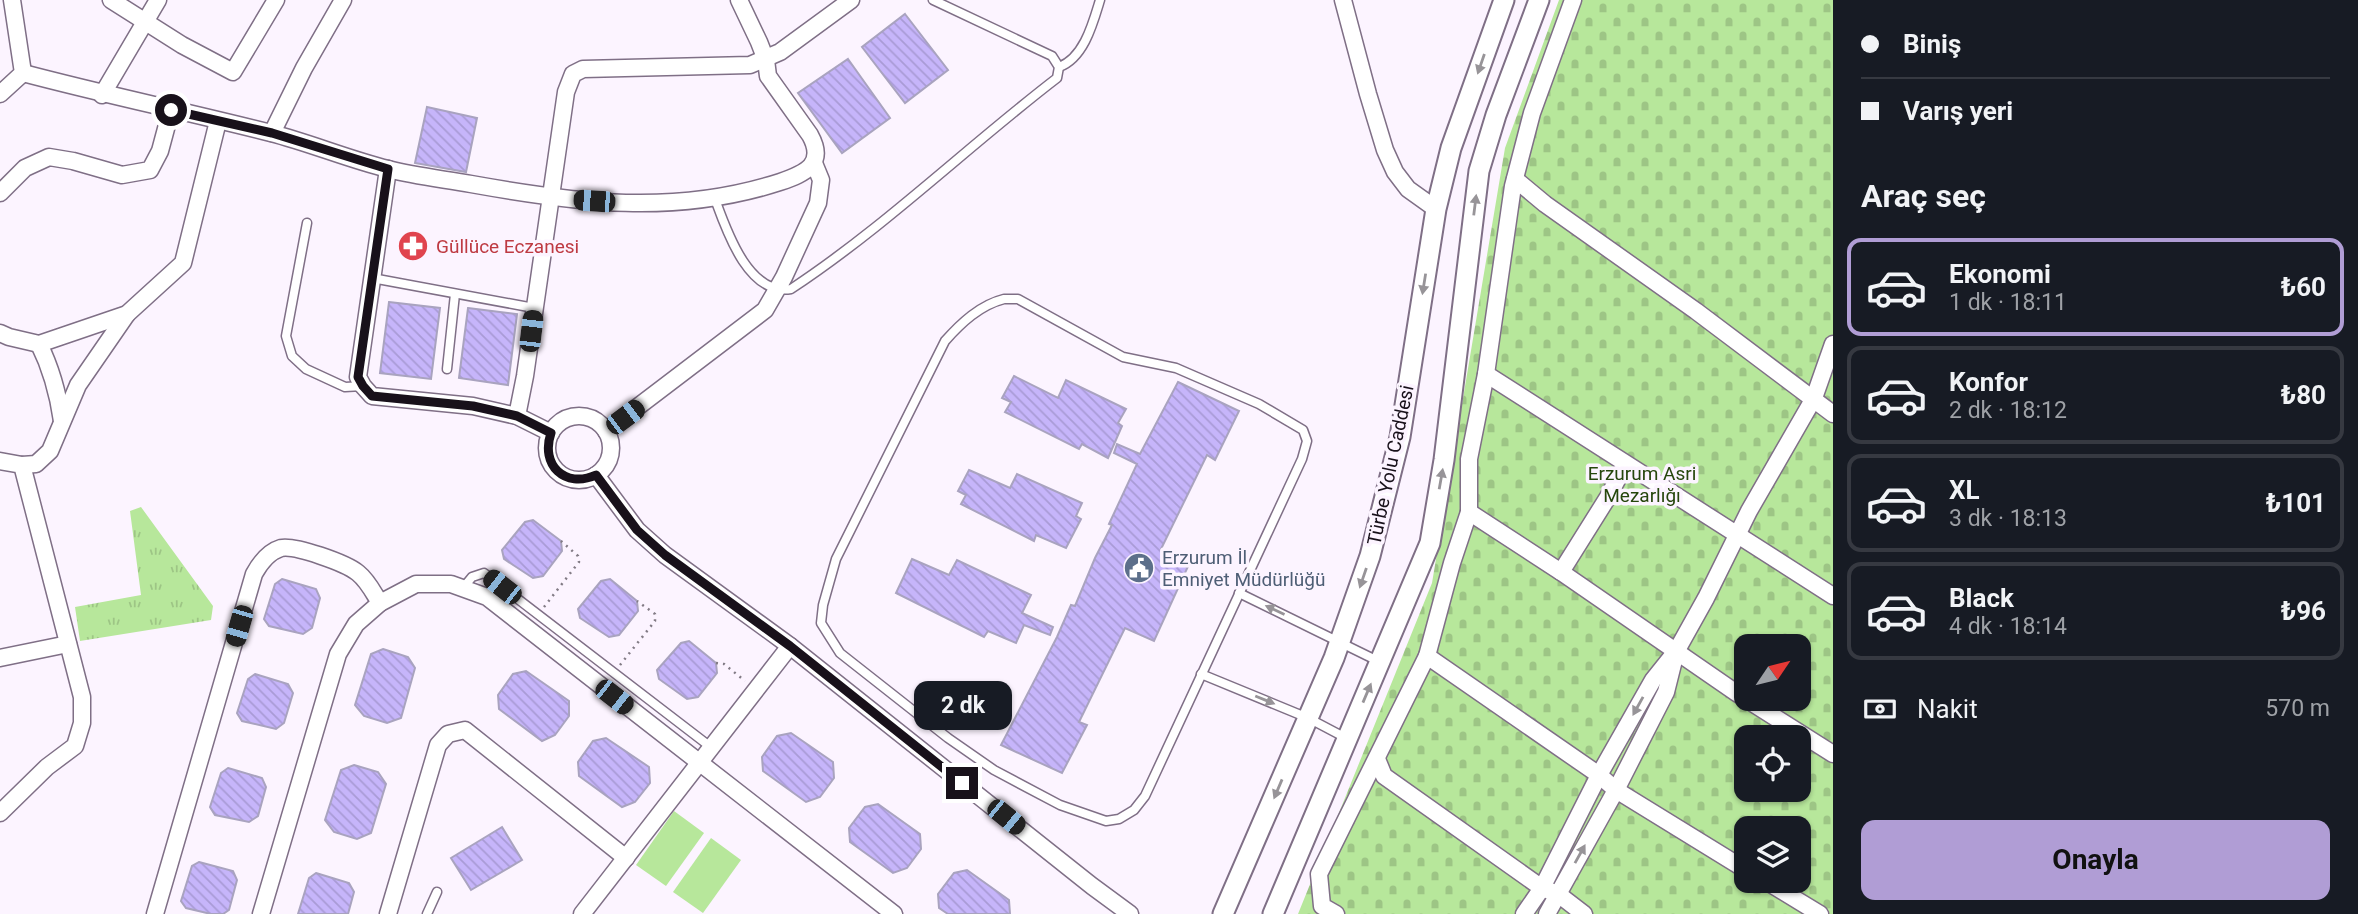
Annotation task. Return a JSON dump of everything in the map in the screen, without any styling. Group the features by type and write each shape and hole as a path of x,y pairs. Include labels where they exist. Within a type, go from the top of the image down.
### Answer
{"street":[{"path":"12,0 23,73"},
{"path":"111,0 182,45 233,72 276,0"},
{"path":"102,94 158,0"},
{"path":"272,133 304,68 344,0"},
{"path":"23,73 272,133 388,169 549,198 639,204 690,202 715,199 785,180 805,172 816,157 815,144 768,76 765,60 739,0"},
{"path":"517,416 566,92 569,80 576,71 741,65 765,60 851,0"},
{"path":"1343,0 1385,150 1395,172 1408,189 1436,209"},
{"name":"Türbe Yolu Caddesi","path":"1223,914 1340,641 1370,556 1400,437 1436,209 1451,148 1504,0"},
{"path":"1273,914 1430,543 1444,460 1479,171 1496,115 1539,0"},
{"path":"1336,914 1322,906 1319,874 1427,656 1448,575 1469,512 1469,459 1486,374 1515,179 1532,113 1573,0"},
{"path":"0,93 23,73"},
{"path":"0,193 25,168 49,158 73,161 122,175 150,170 160,151 171,110"},
{"path":"0,461 22,465 36,464 50,451 78,385 127,314 183,263 218,121"},
{"path":"606,431 765,310 818,203 821,180 814,163"},
{"path":"388,169 358,377 363,386 372,396 473,406 517,416 551,433"},
{"path":"1515,179 1545,204 1696,311 1833,414"},
{"path":"0,332 9,337 39,344 127,314"},
{"path":"39,344 54,378 62,421"},
{"path":"1524,914 1542,888 1599,775 1653,680 1677,650 1749,511 1814,398 1832,347"},
{"path":"1486,374 1833,596"},
{"path":"575,417 593,419 606,431 611,450 609,460 596,475 577,480 566,478 551,464 548,443 551,433 558,425 575,417"},
{"path":"0,813 47,767 75,746 82,723 82,697 22,465"},
{"path":"1561,572 1625,465"},
{"path":"596,475 637,530 665,555 790,646 1130,914"},
{"path":"1469,512 1677,650 1735,692 1833,754"},
{"path":"156,914 254,574 260,563 281,548 291,548 342,564 356,571 368,583 380,603"},
{"path":"261,914 338,653 356,624 380,603 416,584 451,584 487,597 894,914"},
{"path":"0,658 68,644"},
{"path":"582,914 790,646"},
{"path":"1547,914 1616,790 1666,692 1677,650"},
{"path":"1427,656 1599,775 1616,790 1734,863"},
{"path":"388,914 438,745 448,734 465,730 625,858"},
{"path":"1377,759 1384,776 1542,888 1558,894 1584,914"},
{"path":"1784,893 1819,914"}],"lane":[{"path":"715,199 743,261 761,280 777,288 791,289 910,200 998,124 1057,78 1059,67 1052,55 933,0"},
{"path":"1059,67 1070,61 1080,48 1100,0"},
{"path":"307,223 286,336 289,349 296,361 306,369 345,387 363,386"},
{"path":"372,278 534,308"},
{"path":"447,369 455,294"},
{"path":"1018,299 1123,357 1176,368 1259,404 1303,430 1307,441 1302,459 1201,674 1145,796 1134,810 1119,819 1106,821 1060,805 994,770 948,738 840,653 829,638 821,623 835,559 945,341 977,312 998,300 1018,299"},
{"path":"463,589 472,577 484,573 712,748"},
{"path":"1239,593 1380,662"},
{"path":"1201,674 1308,718 1348,739"},
{"path":"426,914 437,892"}],"path":[{"path":"538,615 579,562 578,556 561,541"},
{"path":"613,672 655,621 655,614 637,601"},
{"path":"716,663 724,664 756,690"}],"green space":[{"name":"Erzurum Asri Mezarlığı","path":"1559,0 1833,0 1833,914 1298,914 1432,583 1505,148"},
{"path":"141,507 213,606 211,620 80,641 75,607 141,595 130,511"},
{"path":"674,811 704,833 666,886 636,865"},
{"path":"711,838 741,860 703,913 673,892"}],"building":[{"path":"905,14 948,70 905,103 862,47"},
{"path":"848,59 890,118 842,153 798,93"},
{"path":"427,107 477,118 466,172 415,163"},
{"path":"389,302 440,308 431,379 380,373"},
{"path":"468,308 517,314 508,385 459,378"},
{"path":"1014,376 1058,398 1066,380 1126,409 1118,423 1122,426 1108,458 1082,444 1079,449 1005,412 1011,402 1002,398"},
{"name":"Erzurum İl Emniyet Müdürlüğü","path":"1178,382 1239,411 1215,460 1207,455 1161,549 1190,562 1154,641 1125,628 1079,722 1087,725 1062,773 1001,745 1071,605 1075,606 1137,464 1114,453 1117,444 1140,454"},
{"path":"969,470 1010,488 1017,474 1082,503 1076,516 1081,519 1066,548 1036,535 1034,541 961,504 966,495 958,491"},
{"path":"533,520 561,541 562,551 543,576 533,578 504,559 502,550 525,522"},
{"path":"912,559 949,575 957,560 1031,595 1022,613 1053,627 1050,635 1024,625 1016,643 988,631 984,637 896,593"},
{"path":"282,579 316,589 320,598 312,628 303,634 269,626 264,619 275,584"},
{"path":"610,579 637,601 638,611 619,635 609,637 580,618 578,609 601,581"},
{"path":"689,641 716,663 717,673 698,697 687,699 659,679 657,670 681,643"},
{"path":"383,649 408,657 415,668 401,718 387,723 364,716 355,705 371,654"},
{"path":"526,671 569,701 569,716 555,735 542,741 499,709 498,695 513,674"},
{"path":"255,674 288,684 293,693 284,723 276,729 242,721 237,713 248,679"},
{"path":"791,733 833,762 834,778 820,797 806,802 763,771 762,757 777,736"},
{"path":"606,738 649,767 650,783 635,802 622,807 579,776 578,762 593,741"},
{"path":"354,765 378,772 386,784 371,833 357,839 334,832 325,820 341,770"},
{"path":"228,768 262,778 266,787 258,816 249,822 215,815 210,807 221,773"},
{"path":"878,804 920,834 921,849 907,868 893,873 850,842 849,828 865,807"},
{"path":"502,827 522,860 471,890 451,858"},
{"path":"199,862 233,871 237,880 229,910 223,914 186,908 181,901 192,866"},
{"path":"967,870 1009,900 1010,914 948,914 939,908 938,894 954,873"},
{"path":"316,873 349,883 354,892 348,914 298,914 309,878"}],"place":[{"name":"Güllüce Eczanesi","path":"413,246"},
{"name":"Erzurum İl Emniyet Müdürlüğü","path":"1139,568"}],"route":[{"path":"171,110 272,133 388,169 358,377 367,392 372,396 473,406 517,416 551,433 548,454 551,464 558,472 566,478 577,480 596,475 637,530 665,555 790,646 962,783"}]}
